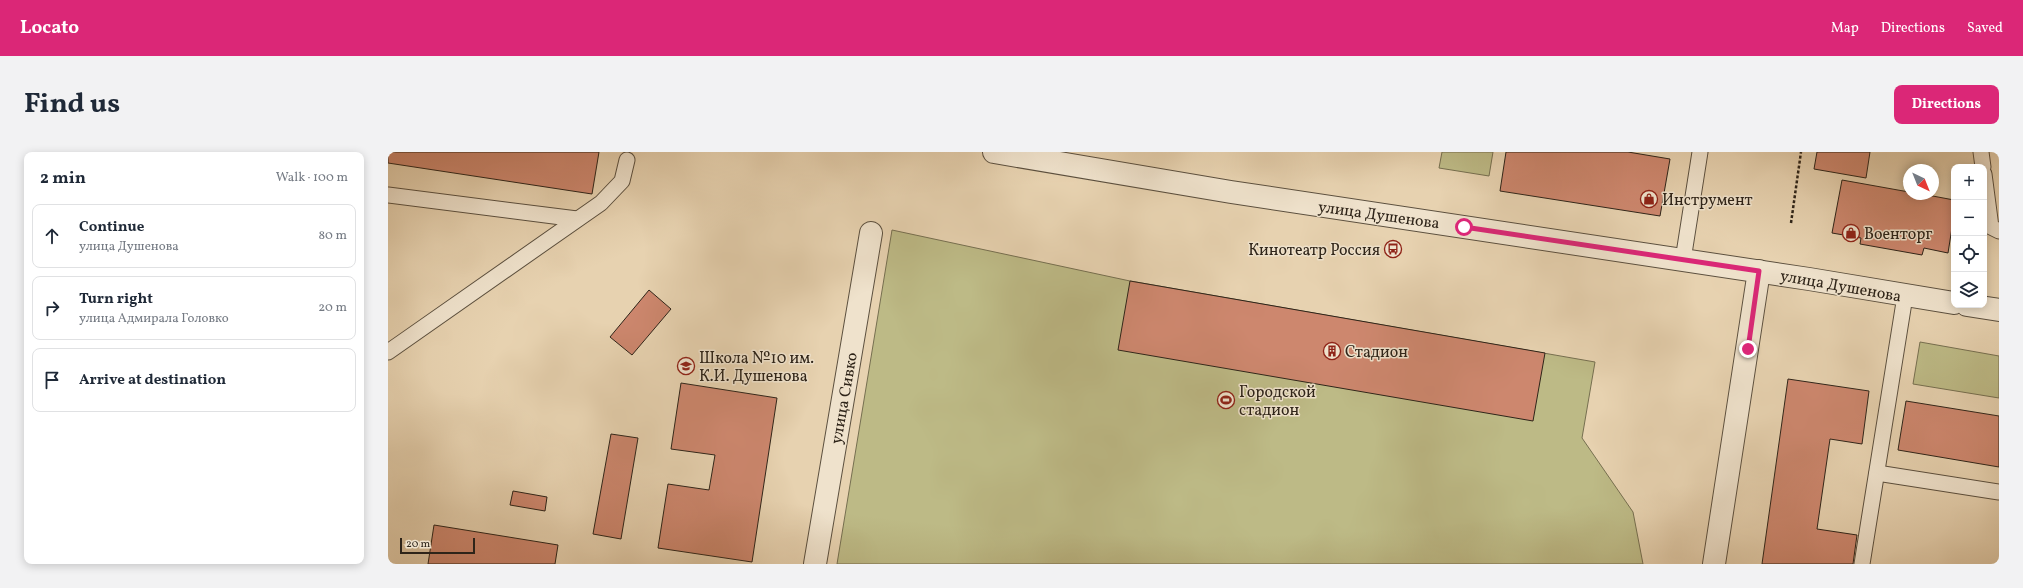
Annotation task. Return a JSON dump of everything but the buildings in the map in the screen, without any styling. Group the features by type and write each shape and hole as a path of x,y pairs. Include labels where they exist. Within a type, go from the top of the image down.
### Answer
{"street":[{"name":"улица Душенова","path":"994,152 1021,155 1231,192 1759,271 1951,303"},
{"name":"улица Сивко","path":"815,564 871,233"},
{"path":"1714,564 1759,271"},
{"path":"1986,308 1999,310"}],"lane":[{"path":"1683,260 1700,152"},
{"path":"1981,152 1983,164"},
{"path":"388,352 601,203 622,181 627,160"},
{"path":"388,195 577,219"},
{"path":"1987,197 1991,227 1999,231"},
{"path":"1862,564 1905,296"},
{"path":"1877,473 1999,492"}],"path":[{"path":"1791,223 1801,152"}],"shaded area":[{"path":"1442,152 1493,152 1489,176 1439,168"},
{"name":"Городской стадион","path":"892,230 1130,281 1595,362 1582,438 1633,512 1643,564 837,564"},
{"path":"1920,342 1999,356 1999,398 1913,384"}],"place":[{"name":"Инструмент","path":"1649,199"},
{"name":"Военторг","path":"1851,233"},
{"name":"Кинотеатр Россия","path":"1393,249"},
{"name":"Стадион","path":"1332,351"},
{"name":"Школа №10 им. К.И. Душенова","path":"686,366"},
{"name":"Городской стадион","path":"1226,400"}],"route":[{"path":"1464,227 1759,271 1748,349"}]}
